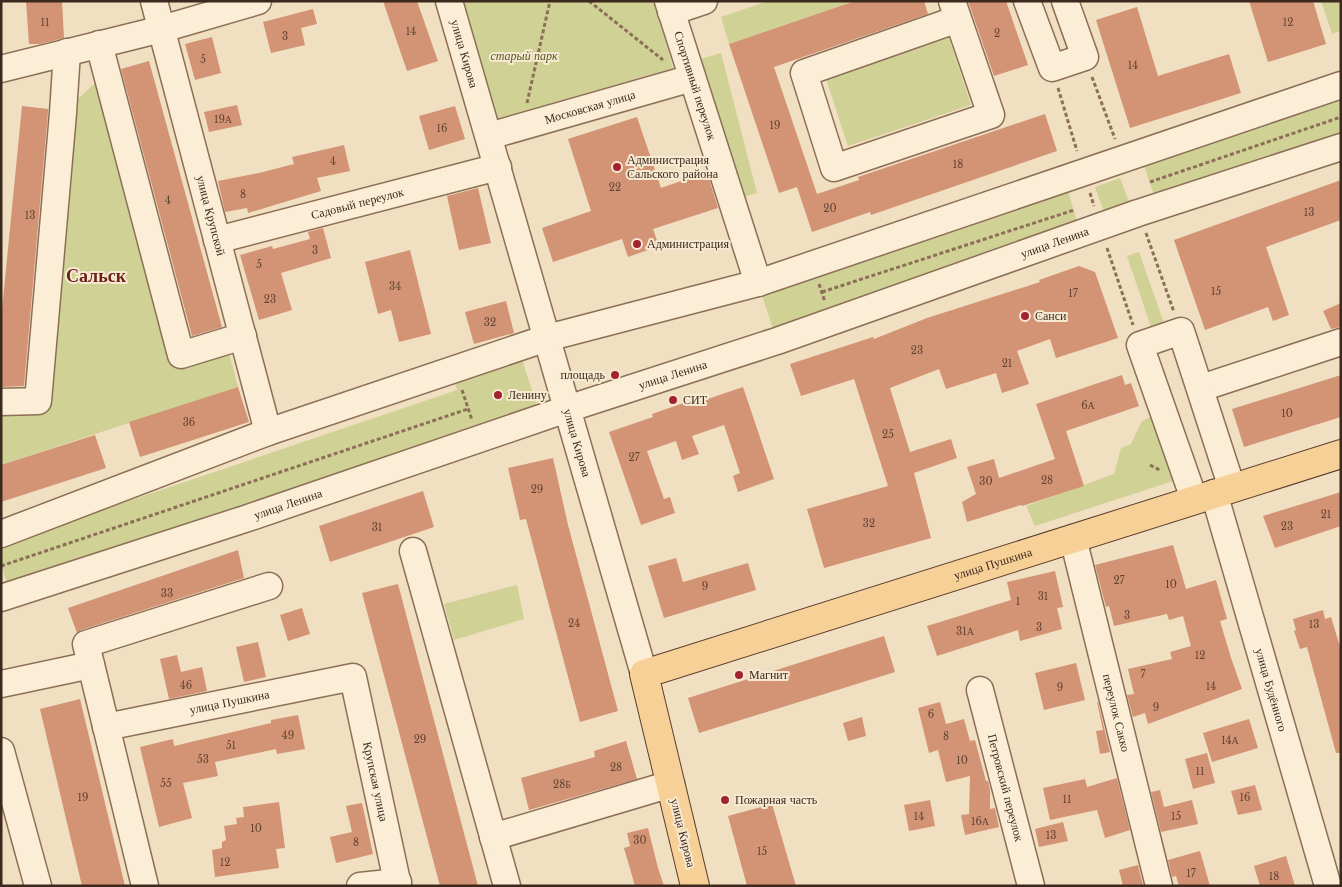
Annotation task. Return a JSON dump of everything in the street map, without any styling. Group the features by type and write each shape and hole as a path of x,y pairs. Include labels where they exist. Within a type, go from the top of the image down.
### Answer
{"main road":[{"name":"улица Пушкина","path":"644,674 1341,454"},
{"name":"улица Кирова","path":"644,674 695,886"}],"street":[{"name":"улица Крупской","path":"154,1 268,432"},
{"path":"1,69 162,29 258,1"},
{"name":"улица Кирова","path":"449,1 644,674"},
{"path":"670,7 704,1"},
{"path":"1027,1 1052,68 1085,57 1066,1"},
{"name":"Спортивный переулок","path":"670,7 758,283"},
{"path":"955,10 991,116 834,168 804,73 955,10"},
{"path":"100,44 181,355 243,336"},
{"path":"1,402 38,401 67,52"},
{"name":"Московская улица","path":"489,136 692,78"},
{"path":"1,534 268,432 547,338 758,283 1341,85"},
{"name":"улица Ленина","path":"1,598 245,519 567,409 777,341 1138,213 1341,146"},
{"name":"Садовый переулок","path":"217,240 501,178"},
{"name":"улица Будённого","path":"1213,493 1140,345 1181,331 1201,388 1213,493 1328,886"},
{"path":"1201,388 1341,342"},
{"name":"переулок Сакко","path":"1073,538 1159,886"},
{"path":"413,551 507,886"},
{"path":"145,886 86,644 269,586"},
{"path":"1,684 91,666"},
{"name":"улица Пушкина","path":"106,727 353,677"},
{"name":"Крупская улица","path":"353,677 398,884"},
{"name":"Петровский переулок","path":"980,690 1031,886"},
{"path":"1,751 38,886"},
{"path":"493,837 671,784"},
{"path":"360,886 398,884"}],"path":[{"path":"525,111 550,1"},
{"path":"589,1 665,62"},
{"path":"1150,182 1341,117"},
{"path":"822,292 1074,210"},
{"path":"812,265 832,322"},
{"path":"455,369 478,439"},
{"path":"1,566 468,409"},
{"path":"1150,465 1158,469 1161,477"}],"green space":[{"name":"старый парк","path":"452,1 654,1 673,68 486,122"},
{"path":"768,1 855,1 729,44 721,17"},
{"path":"1321,1 1341,1 1341,31 1332,34"},
{"path":"949,38 971,105 848,146 826,79"},
{"path":"721,53 757,193 733,200 697,60"},
{"path":"107,72 181,354 226,341 238,387 1,465 1,402 37,401 63,113"},
{"path":"1341,94 1341,143 1157,204 1142,159"},
{"path":"1120,178 1129,202 1104,212 1095,187"},
{"path":"1067,188 1081,234 777,341 758,283"},
{"path":"1139,252 1166,329 1153,333 1127,256"},
{"path":"520,354 539,411 9,589 1,565 1,544 457,390 453,377"},
{"path":"1153,416 1176,480 1035,526 1026,506 1114,474 1121,448 1131,444 1142,421"},
{"path":"517,585 524,619 454,640 444,604"}],"building":[{"path":"26,1 62,1 64,38 40,44 29,44"},
{"path":"383,1 417,1 438,61 407,71"},
{"path":"855,1 924,1 928,14 774,67 817,194 859,180 858,177 1045,114 1057,151 871,215 870,212 812,232 797,187 779,193 729,44"},
{"path":"968,1 1006,1 1028,65 994,76"},
{"path":"1249,1 1313,1 1326,44 1268,62"},
{"path":"1137,7 1158,76 1229,54 1241,93 1130,128 1096,20"},
{"path":"313,9 317,24 301,28 305,45 271,53 263,22"},
{"path":"212,37 221,73 195,80 185,44"},
{"path":"149,61 222,327 192,336 121,69"},
{"path":"237,105 242,125 209,132 204,112"},
{"path":"22,106 48,109 48,112 24,386 1,387 1,320"},
{"path":"455,106 465,139 429,150 419,116"},
{"path":"637,117 661,188 707,172 718,208 653,229 659,246 628,257 622,239 553,262 542,228 591,211 568,139"},
{"path":"344,145 350,171 317,178 321,191 248,213 247,208 225,212 218,181 294,164 292,157"},
{"path":"1341,180 1341,220 1266,247 1289,315 1273,321 1268,307 1205,330 1174,240"},
{"path":"478,188 491,243 459,250 447,196"},
{"path":"323,228 331,258 281,273 292,310 259,320 240,255 272,246 273,249 310,239 308,232"},
{"path":"410,250 431,334 399,342 391,310 378,314 365,262"},
{"path":"1079,266 1095,272 1118,338 1056,358 1050,339 1017,351 1029,384 1002,393 996,373 946,389 939,369 890,388 910,452 951,439 957,458 914,473 931,538 824,568 807,509 888,486 854,379 801,396 790,364 873,337 874,339 927,318 1040,282 1039,280"},
{"path":"506,301 514,333 474,344 465,312"},
{"path":"1341,303 1341,327 1331,329 1323,311"},
{"path":"1122,375 1125,385 1131,383 1139,406 1066,431 1084,486 967,522 962,502 976,494 967,467 994,459 999,478 1055,459 1036,404"},
{"path":"1341,375 1341,417 1244,447 1232,409"},
{"path":"238,387 249,422 140,457 129,422"},
{"path":"743,387 774,479 738,492 733,476 740,473 724,425 692,436 699,454 682,460 676,441 647,451 664,499 670,497 675,513 641,525 609,432 653,417 652,414 695,399 696,403"},
{"path":"95,435 106,468 1,502 1,465"},
{"path":"553,458 568,525 618,711 580,722 526,519 520,520 508,468"},
{"path":"423,491 434,527 330,562 319,526"},
{"path":"1341,492 1341,526 1275,548 1263,516"},
{"path":"1173,545 1186,589 1216,580 1227,619 1220,621 1242,689 1148,724 1145,713 1133,717 1127,695 1134,694 1128,669 1172,659 1170,652 1191,646 1183,616 1169,620 1167,614 1114,626 1109,606 1106,607 1095,565"},
{"path":"238,550 244,578 81,630 77,633 68,608"},
{"path":"676,558 683,582 748,563 756,590 664,618 648,566"},
{"path":"1055,571 1063,607 1057,608 1062,629 1020,641 1018,630 937,656 927,626 1011,600 1007,582"},
{"path":"398,584 478,886 440,886 362,593"},
{"path":"302,608 310,634 288,641 280,615"},
{"path":"1323,610 1325,619 1331,617 1341,650 1341,753 1336,753 1307,647 1300,649 1294,631 1296,630 1293,619"},
{"path":"884,636 895,672 699,733 688,698"},
{"path":"258,642 266,677 244,682 236,647"},
{"path":"177,655 181,672 202,667 207,691 169,699 160,659"},
{"path":"1076,663 1085,700 1044,710 1035,673"},
{"path":"80,699 125,886 82,886 40,709"},
{"path":"940,702 946,724 964,719 970,741 975,740 990,790 990,809 995,808 999,827 965,835 961,815 969,814 970,776 946,782 938,750 929,753 918,708"},
{"path":"1097,702 1110,752 1100,754 1096,731 1103,730"},
{"path":"298,715 305,749 277,754 276,749 215,762 218,776 183,783 192,818 159,827 140,747 173,739 174,746 271,723 271,720"},
{"path":"862,717 866,736 848,741 843,723"},
{"path":"1249,719 1258,748 1212,762 1203,733"},
{"path":"626,741 637,779 529,810 521,778 595,757 594,751"},
{"path":"1207,753 1215,783 1193,789 1185,759"},
{"path":"1117,778 1130,830 1105,838 1097,810 1050,820 1043,788 1085,779 1087,787"},
{"path":"1255,785 1262,810 1238,815 1231,791"},
{"path":"1160,790 1164,807 1192,800 1198,824 1161,832 1151,792"},
{"path":"930,800 935,826 909,831 904,805"},
{"path":"279,802 285,848 276,849 279,868 215,877 212,850 222,848 222,842 226,840 224,826 237,824 236,818 244,817 243,807"},
{"path":"362,803 373,854 336,863 330,837 352,832 346,806"},
{"path":"772,804 796,886 747,886 728,816"},
{"path":"1063,822 1068,841 1039,847 1035,829"},
{"path":"648,828 664,886 635,886 624,848 630,846 627,833"},
{"path":"1200,851 1210,886 1179,886 1176,876 1172,877 1168,860"},
{"path":"1286,856 1295,886 1260,886 1254,866"},
{"path":"1138,865 1143,885 1123,886 1119,870"}],"place":[{"name":"Администрация Сальского района","path":"617,167"},
{"name":"Администрация","path":"637,244"},
{"name":"Санси","path":"1025,316"},
{"name":"площадь","path":"615,375"},
{"name":"Ленину","path":"498,395"},
{"name":"СИТ","path":"673,400"},
{"name":"Магнит","path":"739,675"},
{"name":"Пожарная часть","path":"725,800"}],"district":[{"name":"Сальск","path":"96,276"}]}
